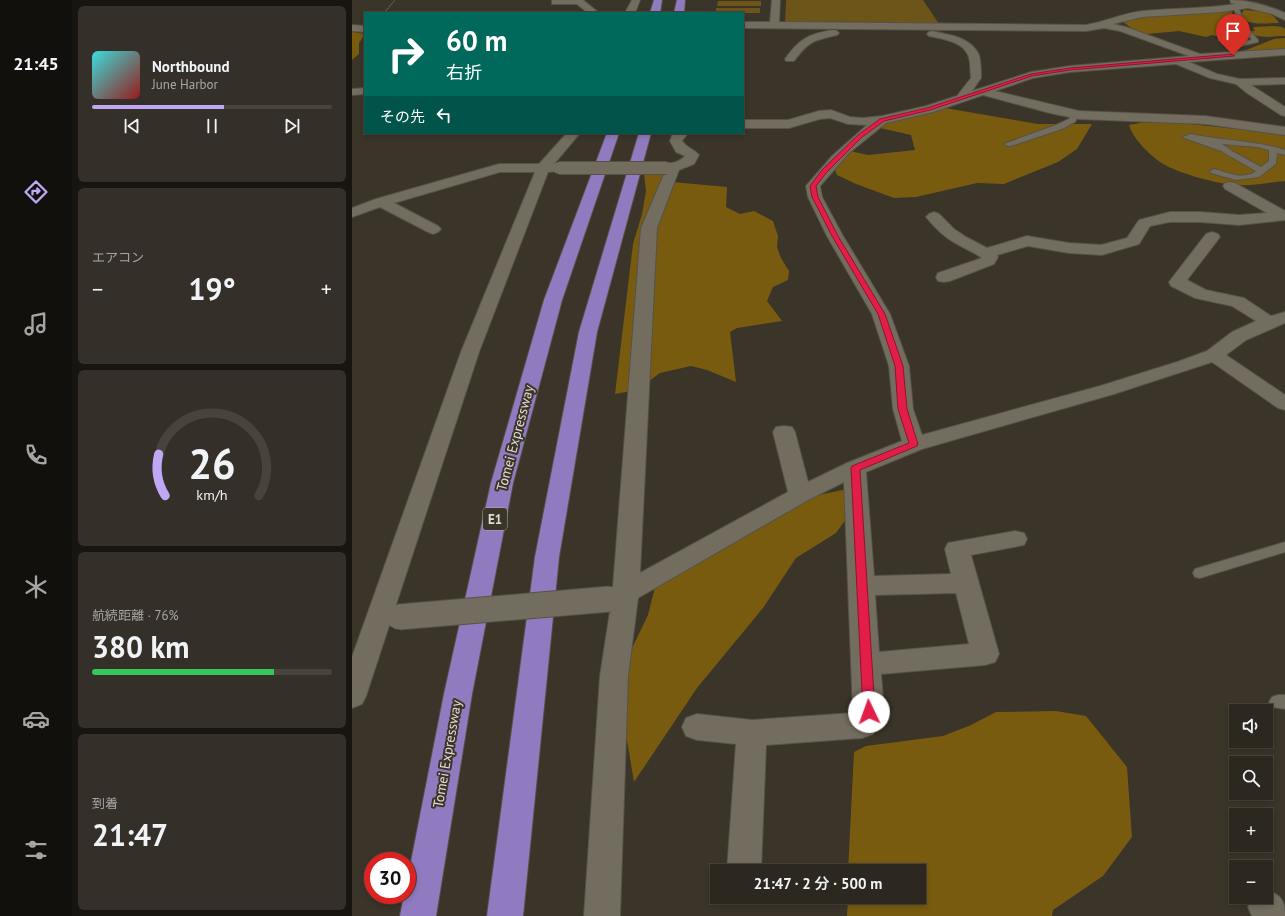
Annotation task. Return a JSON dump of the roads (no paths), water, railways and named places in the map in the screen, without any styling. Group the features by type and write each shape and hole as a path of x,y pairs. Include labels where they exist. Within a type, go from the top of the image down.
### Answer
{"highway":[{"path":"655,12 658,0"},
{"path":"678,12 681,0"},
{"name":"Tomei Expressway","path":"418,916 458,694 502,483 553,300 613,134"},
{"path":"505,916 548,557 588,332 645,134"}],"street":[{"path":"556,0 555,2 579,0 593,12"},
{"path":"630,12 636,0"},
{"path":"774,25 776,0"},
{"path":"744,25 1086,28 1104,24 1113,20 1142,14 1251,2 1285,8"},
{"path":"1251,2 1285,17"},
{"path":"1104,24 1123,29 1138,36 1201,57"},
{"path":"352,28 364,29"},
{"path":"790,59 803,42 819,35 844,32 863,32 925,33 942,35 967,46 974,56 976,78 961,98"},
{"path":"744,124 789,124 819,115 831,114 848,120 863,122 882,120 929,109 1031,75 1070,69 1176,61 1201,57 1285,52"},
{"path":"1176,61 1214,76 1240,82 1285,81"},
{"path":"1240,82 1250,91 1285,112"},
{"path":"352,92 364,91"},
{"path":"983,91 1054,110 1075,114 1205,120 1285,131"},
{"path":"882,120 860,136 824,171 813,186 815,197 835,236 881,314 899,366 903,409 914,444"},
{"path":"352,696 390,618 470,352 551,168 573,134"},
{"path":"352,213 381,202 499,168 670,168 689,161 692,155 682,149 676,141 679,134"},
{"path":"602,916 618,596 649,228 670,168"},
{"path":"1230,186 1283,218"},
{"path":"381,202 434,230"},
{"path":"934,217 948,232 986,253 990,257 988,261 944,277"},
{"path":"986,253 1027,241 1069,248 1102,250 1133,241 1144,224 1170,217 1200,217 1238,220 1283,218"},
{"path":"1212,237 1177,282 1200,294 1238,302 1277,319"},
{"path":"390,618 618,596 800,495 855,468 914,444 1107,390 1214,355 1239,336 1277,319"},
{"path":"1214,355 1285,404"},
{"path":"784,432 800,495"},
{"path":"697,727 752,733 862,726 869,712 855,468"},
{"path":"866,664 985,654 957,549 1015,539"},
{"path":"862,586 966,583"},
{"path":"744,864 752,733"}],"lane":[{"path":"1221,40 1240,44 1256,41 1241,25 1232,4"},
{"path":"1008,144 1059,127 1072,120 1075,114"},
{"path":"1225,150 1186,136 1213,141 1257,145 1285,153"},
{"path":"1213,141 1225,150 1260,170"},
{"path":"1214,171 1236,178 1256,175 1260,170 1268,167 1273,162 1274,149"},
{"path":"1200,573 1285,547"}]}
